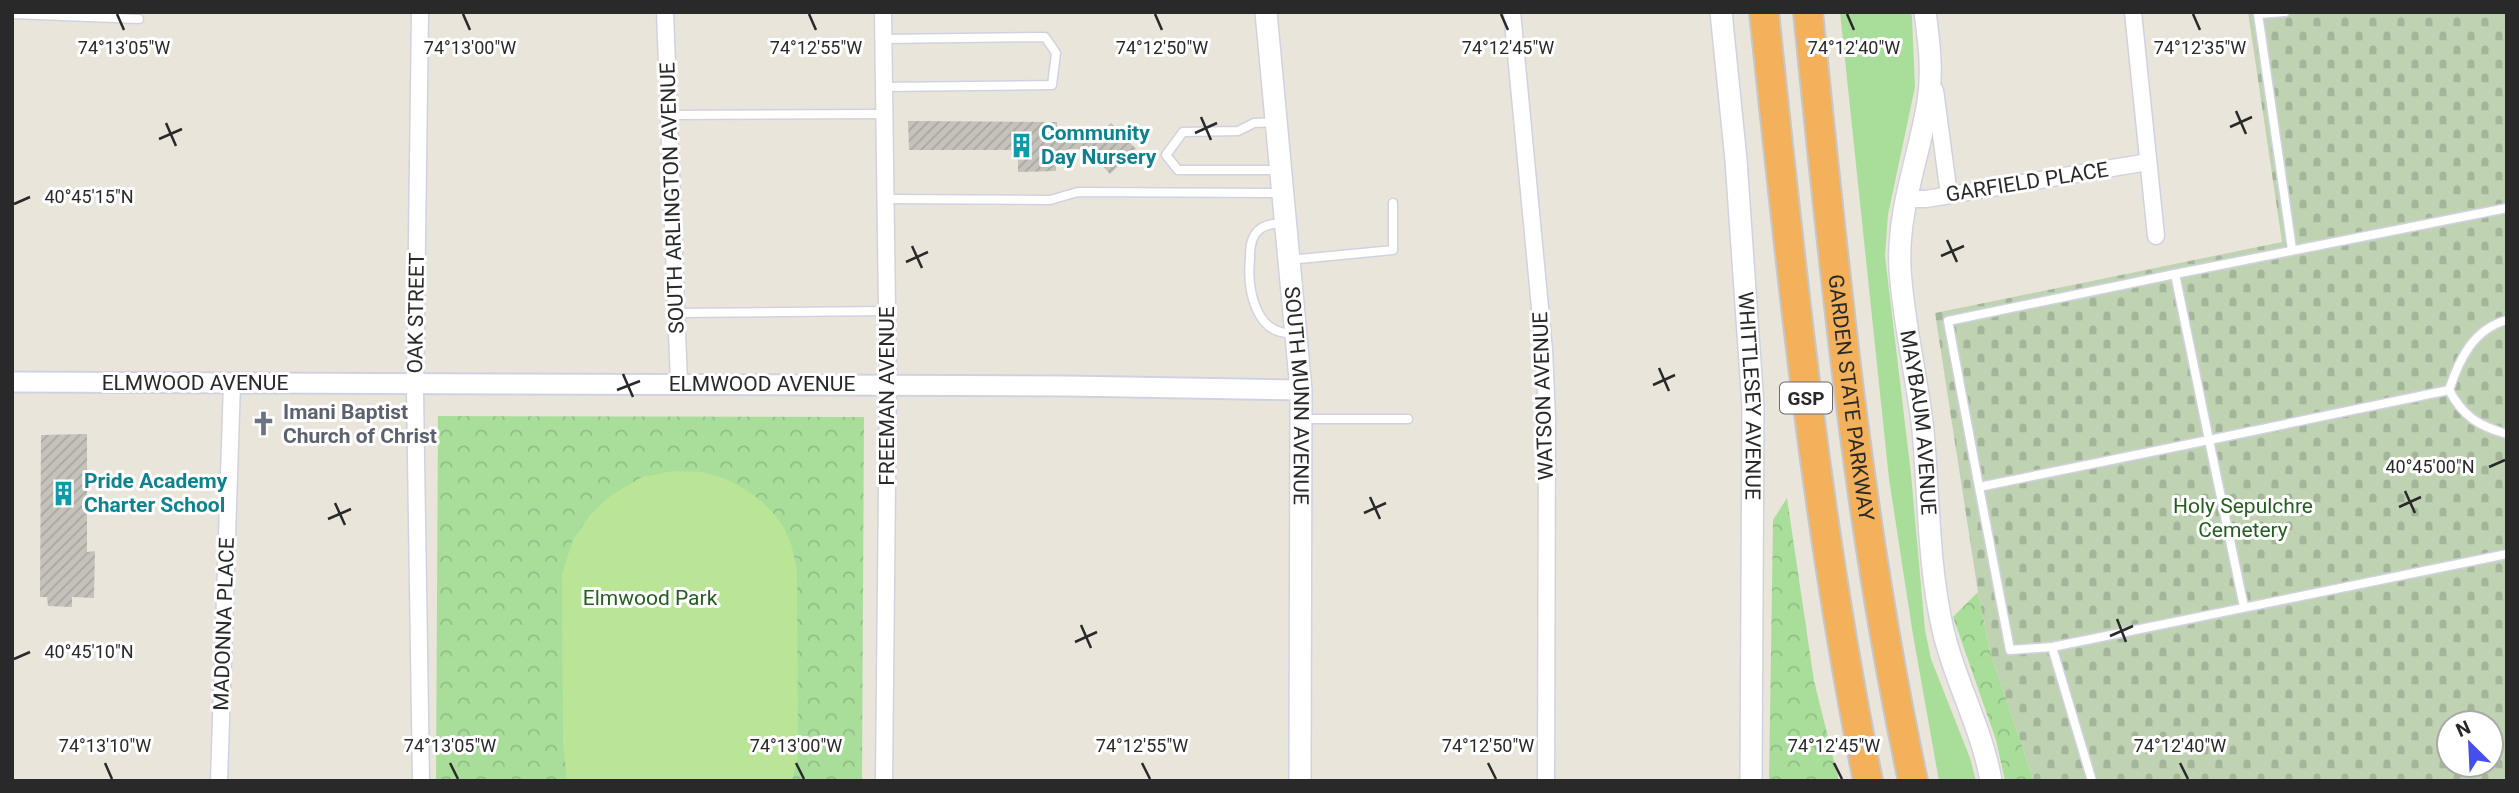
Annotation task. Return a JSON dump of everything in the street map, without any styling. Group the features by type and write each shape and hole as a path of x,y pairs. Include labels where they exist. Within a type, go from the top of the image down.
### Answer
{"highway":[{"name":"GARDEN STATE PARKWAY","path":"1765,12 1809,421 1830,570 1868,781"},
{"name":"GARDEN STATE PARKWAY","path":"1808,12 1848,387 1877,584 1913,781"}],"main road":[{"name":"SOUTH MUNN AVENUE","path":"1266,12 1301,390 1300,781"},
{"name":"WHITTLESEY AVENUE","path":"1721,12 1736,160 1753,406 1751,781"},
{"name":"MAYBAUM AVENUE","path":"1926,12 1930,57 1928,104 1905,199 1900,235 1900,268 1923,432 1937,598 1947,648 1983,747 1991,781"}],"street":[{"name":"OAK STREET","path":"420,12 415,383 421,781"},
{"name":"SOUTH ARLINGTON AVENUE","path":"666,12 679,384"},
{"name":"FREEMAN AVENUE","path":"883,12 888,385 884,781"},
{"name":"WATSON AVENUE","path":"1512,12 1544,350 1547,418 1546,781"},
{"path":"2133,12 2156,236"},
{"path":"1930,57 1949,195"},
{"name":"GARFIELD PLACE","path":"1905,199 1919,200 2148,162"},
{"name":"ELMWOOD AVENUE","path":"12,382 888,385 1301,390"},
{"name":"MADONNA PLACE","path":"219,781 232,383"}],"lane":[{"path":"2285,12 2258,13 2292,249"},
{"path":"12,15 139,19"},
{"path":"883,39 1045,37 1056,53 1052,85 884,86"},
{"path":"670,115 884,114"},
{"path":"1276,122 1254,123 1238,131 1182,132 1166,155 1178,170 1280,170"},
{"path":"886,199 1050,200 1079,192 1283,193"},
{"path":"1289,260 1393,250 1393,203"},
{"path":"2507,208 2292,249 1948,321 2010,650 2052,647 2507,554"},
{"path":"1285,223 1271,224 1256,232 1251,243 1248,279 1252,299 1270,327 1283,334 1296,333"},
{"path":"2175,274 2244,607"},
{"path":"677,313 887,311"},
{"path":"2507,320 2495,323 2469,345 2455,371 2449,390 2459,410 2488,429 2507,434"},
{"path":"1979,487 2449,390"},
{"path":"1302,419 1408,419"},
{"path":"2052,647 2092,781"}],"green space":[{"path":"1840,12 1911,12 1912,17 1915,87 1888,215 1885,256 1911,474 1925,630 1931,659 1970,758 1976,781 1939,781 1913,635 1889,479"},
{"name":"Holy Sepulchre Cemetery","path":"2248,12 2507,12 2507,781 2034,781 1991,655 1978,592 1935,313 2282,242"},
{"name":"Elmwood Park","path":"438,416 864,417 862,781 436,781"},
{"path":"673,471 711,474 734,483 756,497 774,514 790,541 797,574 798,757 792,781 567,781 563,741 562,574 573,540 590,515 610,496 642,477"},
{"path":"1787,498 1814,681 1839,781 1769,781 1773,520"},
{"path":"1978,592 1991,655 2034,781 2005,781 1996,740 1953,617"}],"building":[{"name":"Community Day Nursery","path":"908,121 1057,122 1057,132 1065,132 1065,142 1092,141 1111,123 1136,149 1110,174 1098,161 1086,161 1085,149 1068,149 1065,162 1056,162 1056,171 1018,172 1018,155 1011,155 1011,150 909,150"},
{"name":"Pride Academy Charter School","path":"87,434 87,552 95,551 94,598 72,597 72,607 48,606 47,597 40,597 41,435"}],"place":[{"name":"Community Day Nursery","path":"1021,145"},
{"name":"Imani Baptist Church of Christ","path":"263,424"},
{"name":"Pride Academy Charter School","path":"64,493"}]}
